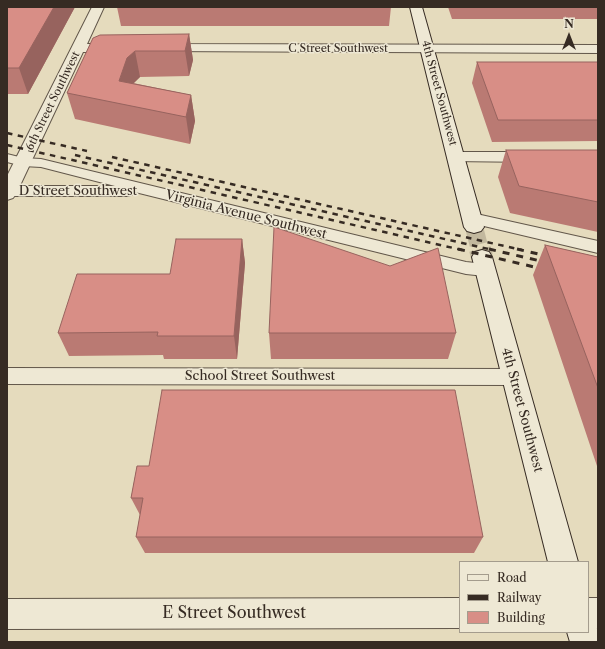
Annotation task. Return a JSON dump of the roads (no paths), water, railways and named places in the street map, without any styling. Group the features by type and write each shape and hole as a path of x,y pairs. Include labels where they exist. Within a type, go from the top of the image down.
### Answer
{"street":[{"name":"6th Street Southwest","path":"8,192 15,160 78,48 98,7"},
{"name":"4th Street Southwest","path":"416,7 473,222"},
{"path":"78,48 133,48"},
{"name":"C Street Southwest","path":"149,48 598,49"},
{"path":"456,157 552,157"},
{"name":"Virginia Avenue Southwest","path":"15,160 41,163 148,191 466,268 483,264"},
{"name":"D Street Southwest","path":"8,192 148,191"},
{"path":"473,222 598,247"},
{"name":"4th Street Southwest","path":"483,264 563,561"},
{"name":"School Street Southwest","path":"7,376 513,377"},
{"name":"E Street Southwest","path":"7,614 459,613"}],"tunnel":[{"path":"474,227 480,250"},
{"path":"480,249 482,257"}],"railway":[{"path":"7,133 87,151"},
{"path":"7,145 462,250"},
{"path":"75,155 493,250"},
{"path":"112,157 522,250"},
{"path":"458,249 547,270"},
{"path":"489,249 549,263"},
{"path":"517,249 551,257"}]}
